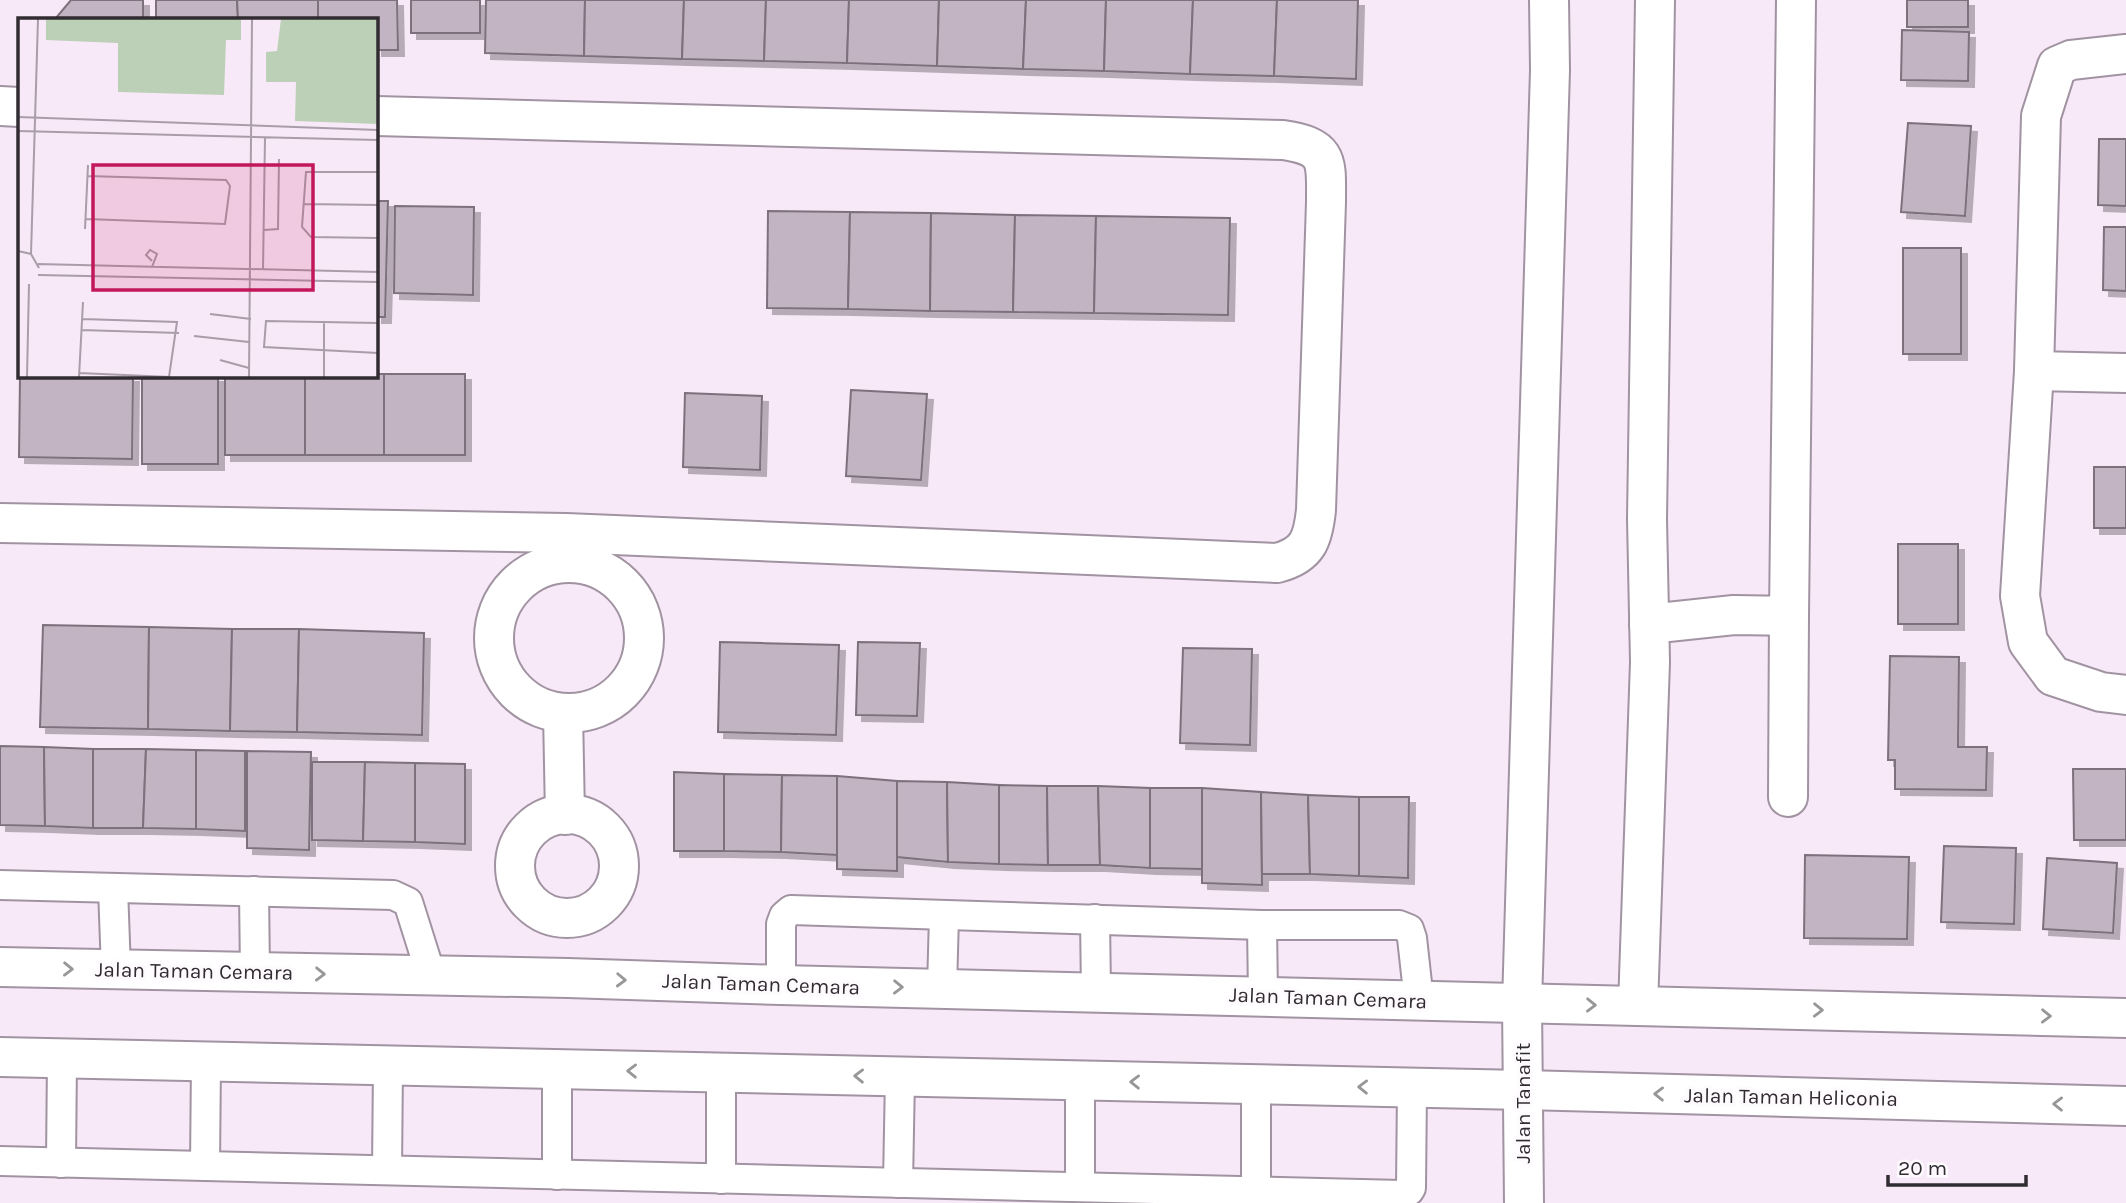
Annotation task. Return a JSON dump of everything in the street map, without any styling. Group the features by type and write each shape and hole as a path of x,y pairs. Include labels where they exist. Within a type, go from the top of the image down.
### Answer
{"street":[{"name":"Jalan Tanafit","path":"1524,1203 1522,1004 1550,69 1549,0"},
{"path":"1638,1006 1650,676 1647,519 1654,0"},
{"path":"1788,797 1796,0"},
{"path":"2126,54 2071,60 2057,66 2040,116 2034,371 2020,596 2028,642 2053,676 2101,692 2126,695"},
{"path":"0,106 18,107"},
{"path":"0,523 567,548 1277,564 1292,560 1310,540 1316,510 1326,170 1323,157 1300,142 378,116"},
{"path":"2034,371 2126,373"},
{"path":"567,548 587,565 604,571 619,581 638,606 645,637 639,668 621,693 594,709 563,713 536,706 514,689 499,666 494,640 498,613 512,590 533,572 550,565 567,548"},
{"path":"1648,624 1734,615 1789,616"},
{"path":"563,713 565,815"},
{"path":"557,815 575,815 596,822 612,838 620,858 618,881 608,901 590,915 568,919 548,915 530,904 518,886 514,865 518,848 527,832 541,821 557,815"},
{"path":"568,919 568,978"},
{"name":"Jalan Taman Cemara","path":"0,967 568,978 1522,1004"},
{"path":"1522,1004 2126,1017"},
{"path":"0,1057 1412,1088"},
{"name":"Jalan Taman Heliconia","path":"1412,1088 2126,1106"}],"lane":[{"path":"0,886 393,895 408,902 431,975"},
{"path":"113,888 116,970"},
{"path":"254,891 255,973"},
{"path":"780,985 780,925 791,910 1262,925 1399,925 1409,929 1437,1001"},
{"path":"942,988 944,916"},
{"path":"1095,919 1096,992"},
{"path":"1262,925 1263,996"},
{"path":"61,1163 62,1058"},
{"path":"205,1166 206,1061"},
{"path":"387,1170 388,1066"},
{"path":"557,1069 557,1175"},
{"path":"721,1073 721,1179"},
{"path":"898,1182 901,1077"},
{"path":"1080,1081 1080,1187"},
{"path":"1256,1084 1256,1191"},
{"path":"0,1161 1402,1195 1409,1191 1412,1088"}],"building":[{"path":"71,0 143,0 143,18 56,18"},
{"path":"156,0 237,0 238,18 156,18"},
{"path":"237,0 318,0 318,18 238,18"},
{"path":"318,0 397,0 398,50 378,50 378,18 318,18"},
{"path":"411,0 480,0 480,33 411,33"},
{"path":"486,0 585,0 584,56 485,53"},
{"path":"585,0 684,0 682,59 584,56"},
{"path":"684,0 766,0 764,61 682,59"},
{"path":"766,0 849,0 847,63 764,61"},
{"path":"849,0 939,0 937,66 847,63"},
{"path":"939,0 1026,0 1023,69 937,66"},
{"path":"1026,0 1106,0 1104,71 1023,69"},
{"path":"1106,0 1193,0 1190,74 1104,71"},
{"path":"1193,0 1277,0 1274,76 1190,74"},
{"path":"1277,0 1358,0 1356,79 1274,76"},
{"path":"1907,0 1968,0 1968,27 1907,27"},
{"path":"1902,30 1969,32 1968,81 1901,80"},
{"path":"1908,123 1971,126 1965,216 1901,212"},
{"path":"2099,139 2126,139 2126,206 2098,205"},
{"path":"378,201 388,201 385,317 378,317"},
{"path":"395,206 474,207 473,295 394,293"},
{"path":"768,211 850,212 848,309 767,308"},
{"path":"850,212 931,213 930,311 848,309"},
{"path":"931,213 1015,215 1013,312 930,311"},
{"path":"1015,215 1096,216 1094,313 1013,312"},
{"path":"1096,216 1230,218 1228,315 1094,313"},
{"path":"2104,227 2126,227 2126,291 2103,290"},
{"path":"1903,248 1961,248 1961,354 1903,354"},
{"path":"378,374 384,374 384,455 305,455 305,378 378,378"},
{"path":"384,374 465,374 465,455 384,455"},
{"path":"20,378 133,378 132,459 19,457"},
{"path":"142,378 218,378 218,464 142,464"},
{"path":"225,378 305,378 305,455 225,455"},
{"path":"851,390 927,394 921,480 846,476"},
{"path":"685,393 762,396 760,470 683,467"},
{"path":"2094,467 2126,467 2126,528 2094,528"},
{"path":"1898,544 1958,544 1958,624 1898,624"},
{"path":"43,625 149,627 148,729 40,727"},
{"path":"149,627 232,629 230,731 148,729"},
{"path":"232,629 299,629 297,732 230,731"},
{"path":"299,629 424,633 422,735 297,732"},
{"path":"720,642 839,645 836,735 718,732"},
{"path":"858,642 920,643 917,716 856,715"},
{"path":"1183,648 1252,649 1250,745 1180,743"},
{"path":"1890,656 1959,657 1958,747 1987,747 1986,790 1895,789 1895,760 1888,760"},
{"path":"0,746 44,747 45,826 0,825"},
{"path":"44,747 93,749 93,828 45,826"},
{"path":"93,749 146,749 143,828 93,828"},
{"path":"146,749 196,750 196,829 143,828"},
{"path":"196,750 245,751 245,831 196,829"},
{"path":"247,751 311,752 309,850 247,848"},
{"path":"312,762 365,762 363,841 312,840"},
{"path":"365,762 415,763 415,842 363,841"},
{"path":"415,763 465,764 465,844 415,842"},
{"path":"2073,769 2126,769 2126,840 2074,840"},
{"path":"674,772 724,774 724,851 674,851"},
{"path":"724,774 782,775 781,852 724,851"},
{"path":"782,775 837,776 837,855 781,852"},
{"path":"837,776 897,781 897,871 837,869"},
{"path":"897,781 947,782 948,862 897,857"},
{"path":"947,782 999,785 999,864 948,862"},
{"path":"999,785 1047,786 1048,865 999,864"},
{"path":"1047,786 1098,786 1100,865 1048,865"},
{"path":"1098,786 1150,788 1150,868 1100,865"},
{"path":"1150,788 1202,788 1202,869 1150,868"},
{"path":"1202,788 1261,792 1262,885 1202,883"},
{"path":"1261,792 1308,795 1310,874 1262,874"},
{"path":"1308,795 1359,797 1359,876 1310,874"},
{"path":"1359,797 1409,797 1408,878 1359,876"},
{"path":"1944,846 2016,848 2014,924 1941,922"},
{"path":"1805,855 1909,857 1907,939 1804,938"},
{"path":"2047,858 2117,863 2113,933 2043,929"}]}
